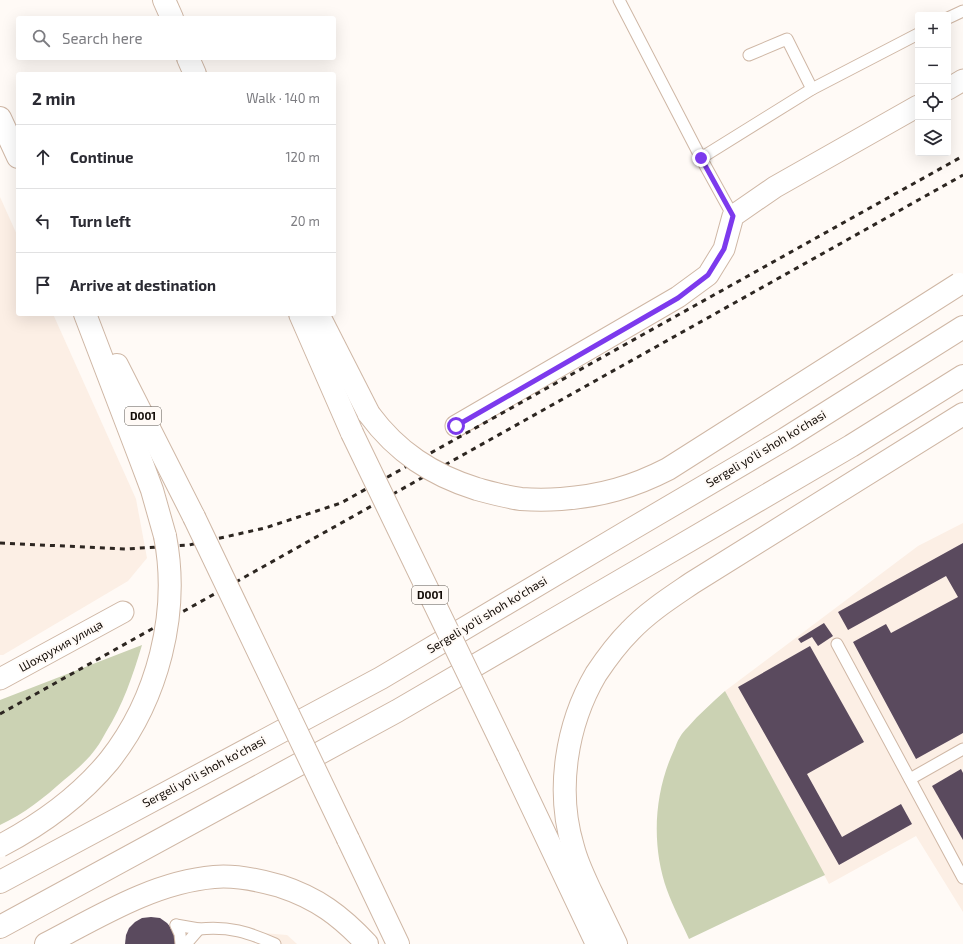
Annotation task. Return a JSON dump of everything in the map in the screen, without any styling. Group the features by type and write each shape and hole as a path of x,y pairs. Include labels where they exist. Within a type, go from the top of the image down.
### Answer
{"main road":[{"path":"164,0 171,16"},
{"path":"0,118 16,154"},
{"path":"319,316 369,414 387,437 408,455 434,472 463,484 502,495 523,499 576,498 599,494 630,485 650,478 668,469 961,283"},
{"path":"0,846 49,817 85,786 115,753 145,702 158,665 167,626 170,602 170,581 169,561 165,536 152,490 85,316"},
{"name":"D001","path":"93,316 194,517 398,944"},
{"name":"D001","path":"301,316 352,433 597,944"},
{"name":"Sergeli yo‘li shoh ko‘chasi","path":"0,882 381,678 785,439 963,327"},
{"path":"0,927 397,711 851,446 963,376"},
{"path":"616,944 582,872 572,846 565,803 567,759 573,731 583,702 596,675 612,652 630,631 661,604 692,583 963,414"},
{"path":"46,944 114,908 155,891 175,884 215,877 234,877 258,880 289,889 308,897 325,906 341,918 355,930 367,944"}],"street":[{"path":"951,87 963,80"},
{"path":"456,426 678,298 708,275 724,249 733,216 775,187 915,108"},
{"name":"Шохрухия улица","path":"0,679 123,612"}],"lane":[{"path":"619,0 701,158 733,216"},
{"path":"951,17 963,11"},
{"path":"701,158 812,89 915,36"},
{"path":"749,55 787,40 812,89"},
{"path":"837,644 963,878"},
{"path":"910,779 963,749"},
{"path":"181,944 180,934 176,925 199,929 223,928 236,930 253,934 275,944"},
{"path":"186,944 199,929"}],"shaded area":[{"path":"0,197 16,233 16,316 54,316 136,499 147,558 128,581 3,655 0,655"},
{"path":"963,523 963,912 916,836 829,884 725,691 918,546"},
{"path":"263,933 287,935 297,944 262,944"}],"green space":[{"path":"142,645 131,679 112,722 99,744 86,761 42,799 17,816 0,825 0,700"},
{"path":"725,691 825,875 689,939 669,896 662,873 657,837 659,801 667,767 679,739 697,718"}],"building":[{"path":"963,543 963,733 916,759 853,642 886,624 891,633 958,597 946,576 848,630 838,612"},
{"path":"824,623 833,636 818,646 812,637 801,643 798,639"},
{"path":"810,646 864,742 807,774 842,837 901,804 912,824 839,865 738,687"},
{"path":"961,769 963,773 963,840 932,786"},
{"path":"142,918 160,918 167,923 173,930 176,938 175,944 125,944 126,935 129,928"}],"railway":[{"path":"0,543 126,549 189,545 265,528 341,503 963,156"},
{"path":"0,714 963,175"}],"route":[{"path":"456,426 678,298 708,275 724,249 733,216 701,158"}]}
